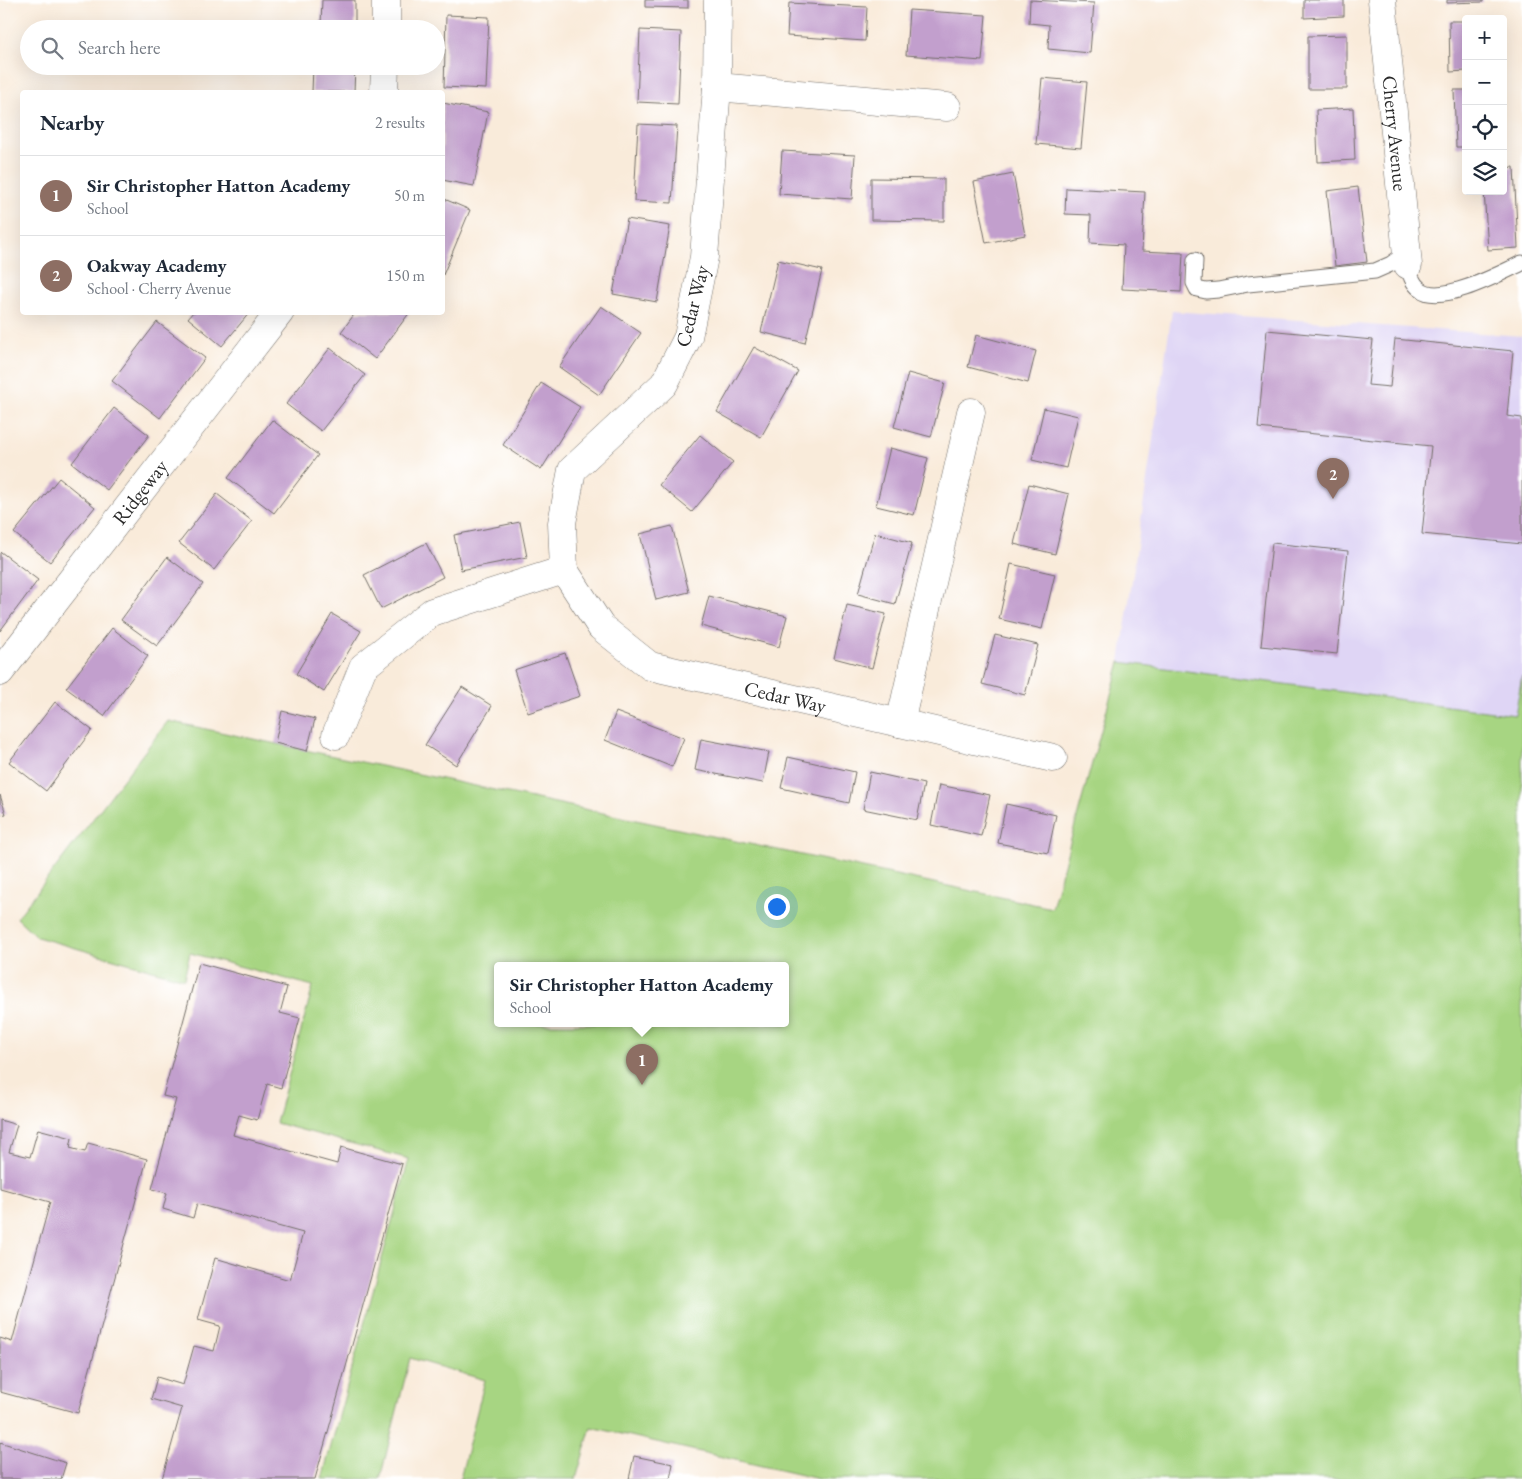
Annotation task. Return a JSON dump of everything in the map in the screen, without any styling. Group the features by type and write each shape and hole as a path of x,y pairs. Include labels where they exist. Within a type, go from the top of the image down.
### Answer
{"street":[{"path":"386,0 386,20"},
{"name":"Cedar Way","path":"718,0 717,87 704,257 688,337 664,384 572,470 562,523 564,570 601,628 650,666 1053,758"},
{"name":"Cherry Avenue","path":"1382,0 1407,259"},
{"path":"384,90 385,75"},
{"path":"717,87 947,107"},
{"name":"Ridgeway","path":"0,672 278,315"},
{"path":"900,723 971,412"},
{"path":"336,735 362,667 432,612 564,570"}],"lane":[{"path":"1195,260 1194,283 1197,289 1206,291 1248,284 1375,271 1407,259 1411,278 1420,290 1436,295 1470,286 1522,263"}],"shaded area":[{"path":"1172,311 1522,336 1522,676 1515,715 1120,662"}],"green space":[{"path":"1120,662 1515,715 1522,676 1522,1479 819,1479 591,1427 576,1479 460,1479 485,1380 410,1358 380,1479 322,1479 409,1159 276,1123 313,986 190,953 184,979 37,937 17,918 168,721 1052,908"}],"building":[{"path":"322,0 355,0 355,20 321,20"},
{"path":"645,0 688,0 688,8 645,7"},
{"path":"1030,0 1094,3 1090,53 1048,49 1049,25 1029,23"},
{"path":"1304,0 1344,0 1344,16 1304,18"},
{"path":"1447,0 1483,0 1483,2 1447,3"},
{"path":"789,3 867,7 865,41 787,36"},
{"path":"909,10 986,15 982,61 906,55"},
{"path":"446,15 489,17 486,89 444,87"},
{"path":"1449,21 1462,21 1462,71 1450,72"},
{"path":"640,30 681,32 678,104 637,102"},
{"path":"1347,35 1347,89 1308,89 1308,36"},
{"path":"313,75 355,75 354,90 312,90"},
{"path":"1042,78 1087,82 1081,148 1036,144"},
{"path":"1454,90 1462,90 1462,147 1456,147"},
{"path":"445,103 488,112 474,186 445,181"},
{"path":"1353,108 1355,160 1318,162 1316,110"},
{"path":"638,124 677,126 672,203 634,201"},
{"path":"782,151 855,155 852,199 779,194"},
{"path":"1514,167 1518,248 1488,250 1484,195 1507,195 1507,168"},
{"path":"1013,174 1025,235 986,243 974,182"},
{"path":"871,178 944,179 944,221 871,220"},
{"path":"1358,187 1367,262 1335,266 1327,191"},
{"path":"1066,188 1145,192 1142,251 1183,253 1181,292 1122,289 1124,245 1090,243 1091,215 1065,214"},
{"path":"445,199 470,210 445,270"},
{"path":"627,219 670,226 657,302 613,294"},
{"path":"778,260 822,270 805,343 761,332"},
{"path":"601,306 641,333 599,395 559,367"},
{"path":"190,315 248,315 222,346 188,318"},
{"path":"354,315 408,315 375,359 341,332"},
{"path":"157,322 205,358 160,418 112,381"},
{"path":"1267,330 1373,340 1368,385 1390,387 1395,339 1513,351 1507,416 1522,418 1522,544 1422,534 1431,446 1258,428"},
{"path":"976,335 1036,351 1028,383 968,367"},
{"path":"754,347 798,371 761,437 717,412"},
{"path":"330,348 365,375 321,431 286,404"},
{"path":"908,373 945,383 931,437 894,427"},
{"path":"541,383 580,407 541,470 503,445"},
{"path":"114,408 149,435 107,490 72,463"},
{"path":"1044,408 1078,416 1066,468 1032,460"},
{"path":"272,420 318,455 274,513 228,478"},
{"path":"700,435 733,462 692,512 659,485"},
{"path":"890,448 928,458 914,515 876,506"},
{"path":"59,478 95,507 50,562 14,533"},
{"path":"1029,484 1069,494 1055,554 1014,544"},
{"path":"217,494 252,521 214,570 179,543"},
{"path":"520,522 527,557 461,570 454,535"},
{"path":"672,526 689,592 656,600 640,534"},
{"path":"875,533 912,543 895,604 858,594"},
{"path":"426,543 443,577 381,609 364,575"},
{"path":"1272,543 1348,551 1337,654 1261,646"},
{"path":"0,553 38,580 0,631"},
{"path":"167,557 203,584 157,646 121,620"},
{"path":"1011,564 1055,574 1042,629 999,619"},
{"path":"709,596 787,616 779,647 701,626"},
{"path":"847,605 886,614 872,668 834,658"},
{"path":"332,614 361,631 324,692 296,674"},
{"path":"112,628 148,656 104,716 66,688"},
{"path":"995,635 1038,645 1025,695 982,684"},
{"path":"565,653 580,696 528,713 514,670"},
{"path":"462,687 492,706 456,765 425,745"},
{"path":"55,702 92,730 46,791 9,762"},
{"path":"282,711 315,719 307,751 275,743"},
{"path":"616,712 684,738 672,767 605,740"},
{"path":"701,739 769,752 763,783 695,770"},
{"path":"788,757 855,772 849,803 781,788"},
{"path":"870,772 924,784 917,820 863,809"},
{"path":"939,785 990,795 981,836 931,825"},
{"path":"0,795 6,814 0,815"},
{"path":"1006,804 1056,815 1048,853 998,843"},
{"path":"199,963 287,987 280,1013 300,1018 281,1088 267,1084 257,1120 239,1115 233,1135 337,1164 341,1147 402,1164 315,1479 162,1479 182,1408 151,1399 157,1377 183,1385 194,1346 214,1351 220,1326 198,1320 215,1258 290,1280 303,1233 197,1204 193,1218 163,1209 167,1193 152,1189 176,1099 163,1096"},
{"path":"0,1120 17,1125 9,1152 30,1157 38,1129 72,1138 70,1148 85,1152 88,1143 147,1159 78,1413 0,1392 0,1338 12,1342 50,1202 0,1188"},
{"path":"0,1442 66,1463 61,1479 0,1479"},
{"path":"634,1456 673,1464 670,1479 629,1479"}],"place":[{"name":"Oakway Academy","path":"1333,499"},
{"name":"Sir Christopher Hatton Academy","path":"642,1085"}]}
